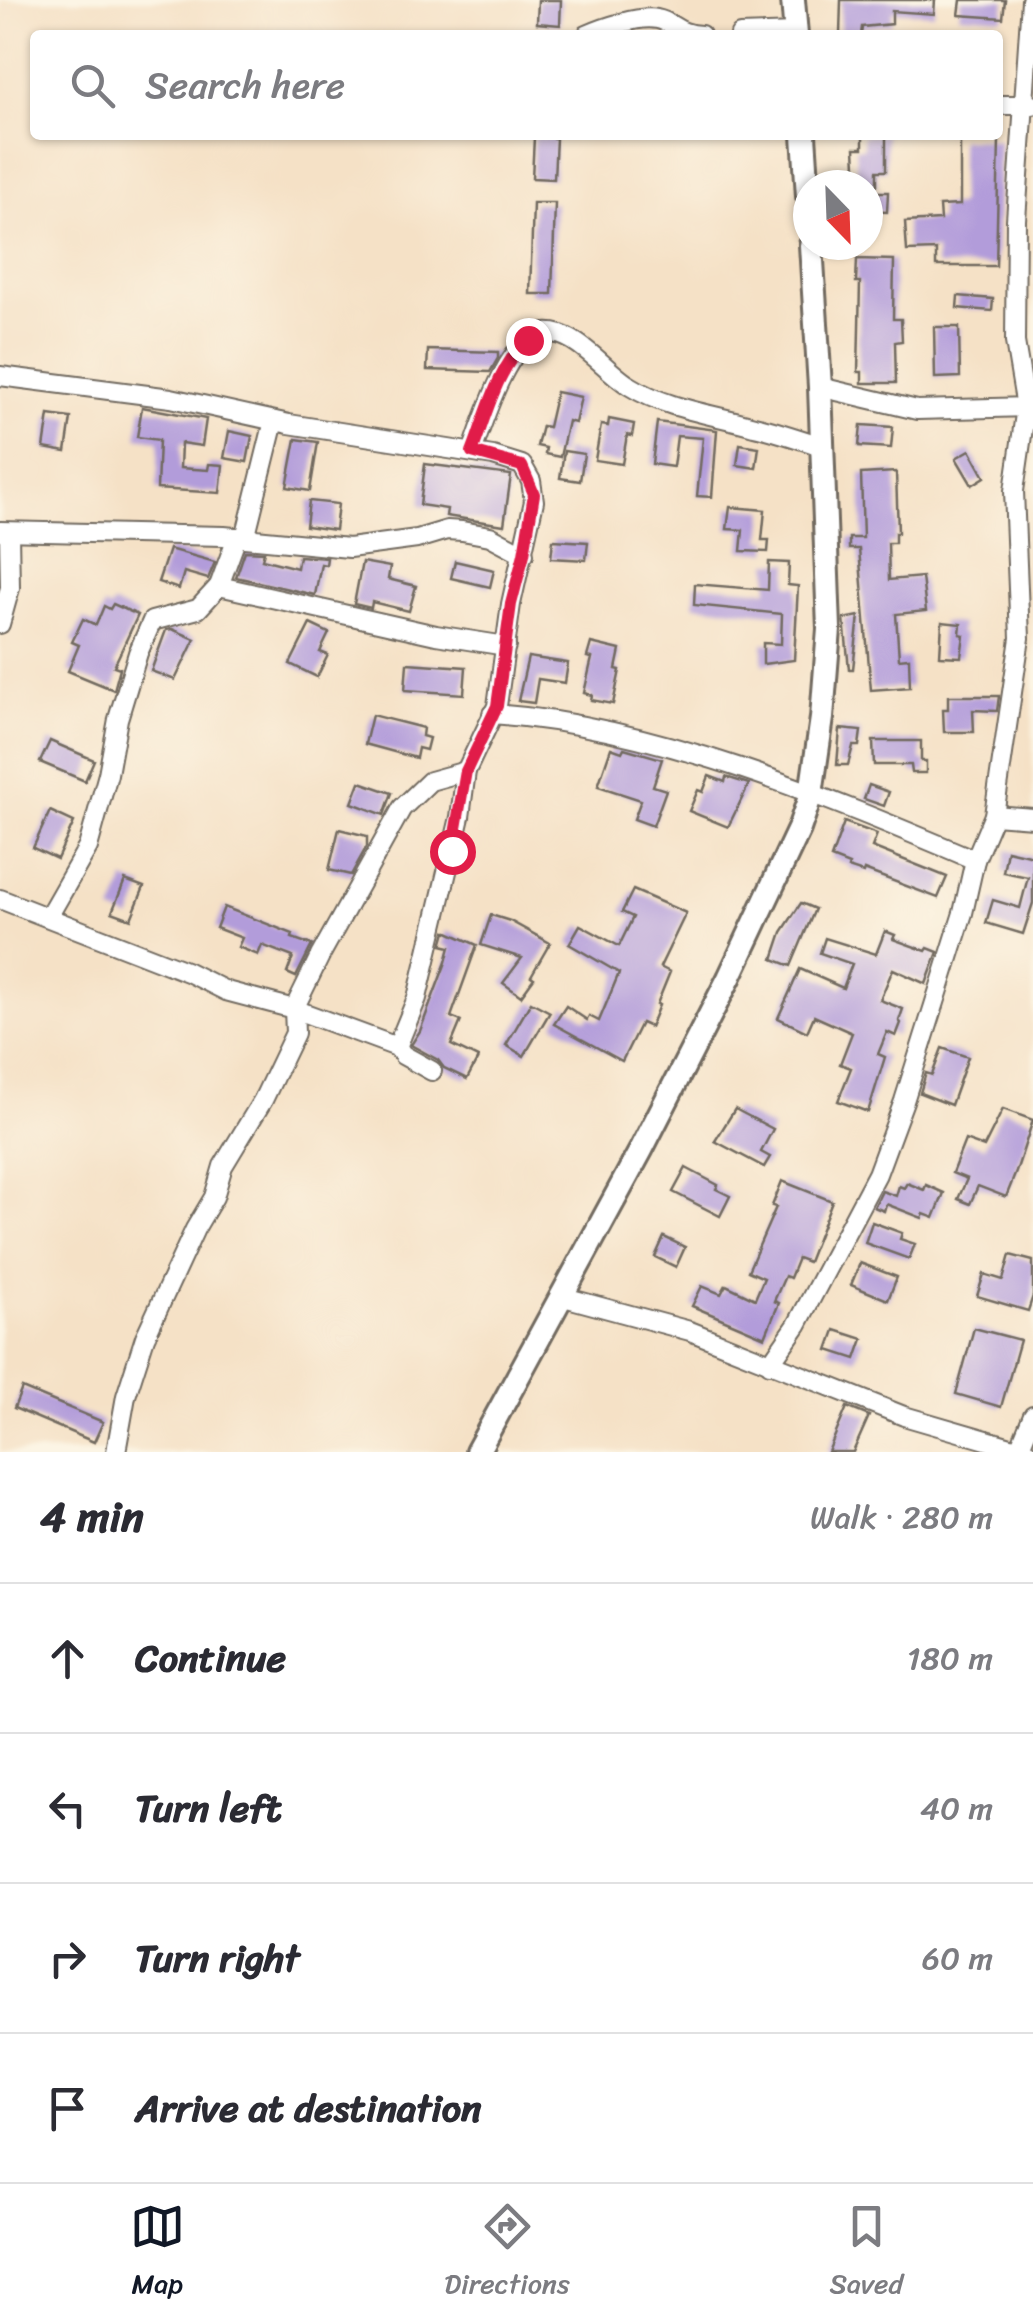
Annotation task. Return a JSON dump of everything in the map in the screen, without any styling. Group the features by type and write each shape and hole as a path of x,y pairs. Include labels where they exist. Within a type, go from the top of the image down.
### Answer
{"main road":[{"path":"793,0 796,30"},
{"path":"804,140 806,170"},
{"path":"476,1452 730,978 800,829 810,794 822,718 829,629 812,260"}],"street":[{"path":"770,1364 797,1325 877,1174 931,1018 975,860 994,814 1020,638 1014,491 1030,407 1015,342 1016,220 1029,105 1031,0"},
{"path":"599,30 657,19 676,30"},
{"path":"1003,105 1029,105"},
{"path":"472,452 498,384 521,346 546,333 569,338 635,389 675,406 821,446"},
{"path":"0,376 171,398 274,421 472,452 512,461 526,471 534,494 511,604 497,706 466,771 460,817 417,998 397,1047"},
{"path":"820,387 917,410 1030,407"},
{"path":"48,917 88,847 118,719 146,628 152,620 198,609 219,586 241,537 274,421"},
{"path":"0,624 10,588 4,532 241,537 349,548 462,530 490,536 524,554"},
{"path":"219,586 436,635 506,646"},
{"path":"492,714 542,719 716,760 975,860"},
{"path":"116,1452 126,1396 145,1337 194,1229 214,1197 223,1166 263,1100 295,1034 294,1009 334,930 402,808 430,781 466,771"},
{"path":"994,814 1033,818"},
{"path":"0,899 188,972 226,992 294,1009 397,1047 403,1055 432,1071"},
{"path":"560,1296 690,1331 904,1416 1023,1450 1033,1415"}],"building":[{"path":"538,0 561,0 560,25 537,23"},
{"path":"841,0 935,0 934,14 892,11 892,24 840,30"},
{"path":"961,0 1005,0 1003,18 959,15"},
{"path":"534,140 556,140 554,179 532,178"},
{"path":"863,140 886,140 886,171 856,170 855,148 863,148"},
{"path":"960,140 999,140 996,266 936,266 936,250 907,251 905,222 940,220 939,206 960,205"},
{"path":"883,192 888,192 887,212 883,212"},
{"path":"533,203 555,203 552,294 530,294"},
{"path":"857,260 894,260 893,319 901,319 902,341 895,342 896,383 862,383 862,372 858,372 860,282 856,282"},
{"path":"958,296 993,299 992,311 957,308"},
{"path":"934,327 959,327 960,377 935,378"},
{"path":"428,350 498,352 498,358 490,372 427,370"},
{"path":"556,392 581,397 575,423 568,421 560,457 545,454 546,448 537,446 542,426 548,427"},
{"path":"142,407 206,419 202,446 181,443 180,468 208,470 209,464 223,465 220,493 157,489 159,440 137,437"},
{"path":"49,415 71,418 66,452 44,448"},
{"path":"609,419 634,424 632,436 627,435 622,464 595,460 601,425 608,426"},
{"path":"657,422 717,430 712,497 697,496 703,438 677,436 673,467 652,464"},
{"path":"861,425 893,427 891,448 859,446"},
{"path":"229,431 252,436 247,462 224,458"},
{"path":"296,439 318,442 310,491 287,487"},
{"path":"740,444 759,447 756,468 737,465"},
{"path":"970,450 985,477 972,485 956,458"},
{"path":"564,451 584,454 580,481 560,478"},
{"path":"425,464 511,475 504,525 446,516 447,509 420,505"},
{"path":"896,472 898,533 895,543 888,543 889,580 922,577 926,611 896,614 899,659 909,658 910,687 871,690 859,549 849,549 849,538 863,538 861,474"},
{"path":"309,501 338,504 335,530 306,526"},
{"path":"730,507 765,510 762,540 769,540 768,552 741,551 743,530 727,529"},
{"path":"553,540 588,542 586,560 551,558"},
{"path":"169,549 215,562 208,579 184,572 179,589 158,582"},
{"path":"245,551 264,552 262,559 297,568 299,556 327,558 326,565 321,564 315,595 236,577"},
{"path":"455,561 494,570 490,587 451,578"},
{"path":"362,562 390,567 388,579 416,586 409,611 372,602 371,608 354,604"},
{"path":"769,562 789,563 788,585 798,586 794,660 763,664 763,643 781,644 782,614 694,605 695,584 768,590"},
{"path":"113,604 138,615 114,666 120,668 114,690 68,671 79,645 72,642 83,619 96,625 104,606 110,609"},
{"path":"859,616 853,669 849,669 844,619"},
{"path":"942,622 961,624 961,657 940,656"},
{"path":"310,624 329,633 320,652 328,655 317,677 290,664"},
{"path":"166,630 195,639 175,680 151,671"},
{"path":"591,643 620,650 613,704 591,700 592,695 584,693 592,658 587,657"},
{"path":"528,657 568,663 565,683 538,679 534,703 518,701"},
{"path":"407,663 466,667 464,694 405,690"},
{"path":"948,696 999,696 997,711 973,710 974,732 944,732 943,709 948,709"},
{"path":"372,715 423,728 422,736 429,738 426,750 418,748 416,758 365,744"},
{"path":"840,729 861,731 859,746 853,746 848,765 837,765"},
{"path":"50,741 94,760 85,781 40,762"},
{"path":"873,741 921,741 921,761 926,761 926,773 912,773 911,765 874,765"},
{"path":"611,748 662,759 653,786 666,790 653,826 634,819 641,800 598,786"},
{"path":"709,776 749,784 728,827 689,811"},
{"path":"360,782 392,793 384,815 352,803"},
{"path":"869,785 889,792 884,806 864,799"},
{"path":"50,811 74,822 57,859 33,848"},
{"path":"844,822 877,834 872,847 947,877 938,898 864,870 863,873 848,868 849,865 831,858"},
{"path":"339,829 367,836 367,846 351,875 329,870"},
{"path":"1007,850 1033,856 1033,903 1023,934 986,923 993,900 1020,908 1028,877 1003,872"},
{"path":"125,880 144,887 131,919 112,912"},
{"path":"633,890 686,913 660,967 670,972 650,1027 641,1023 622,1061 554,1024 566,1006 587,1020 589,1016 599,1021 619,973 569,944 580,925 619,946 633,917 622,912"},
{"path":"801,903 815,909 791,966 773,959 782,932"},
{"path":"224,907 312,945 296,977 287,973 293,957 262,945 258,955 238,947 242,938 216,928"},
{"path":"491,915 550,943 521,996 503,983 522,958 481,945"},
{"path":"446,931 477,945 451,1017 461,1021 451,1045 478,1058 467,1079 411,1045 446,962 450,947 442,945"},
{"path":"885,931 895,935 893,939 938,952 926,984 893,969 880,1000 903,1009 901,1023 896,1036 887,1032 878,1054 885,1057 868,1112 838,1101 851,1068 840,1064 852,1033 814,1016 807,1032 778,1018 800,969 843,988 852,964 820,953 825,938 876,954"},
{"path":"531,1002 550,1012 524,1056 506,1045"},
{"path":"942,1048 968,1057 951,1105 920,1093 926,1073 932,1075"},
{"path":"735,1109 773,1129 761,1152 770,1157 764,1167 715,1141"},
{"path":"1003,1109 1033,1120 1006,1197 978,1186 970,1204 958,1199 967,1179 952,1173 965,1140 984,1147"},
{"path":"686,1168 730,1196 720,1216 673,1192"},
{"path":"782,1181 832,1201 808,1262 798,1258 790,1278 785,1276 765,1337 692,1306 702,1286 721,1294 726,1285 755,1299 764,1278 748,1271 776,1207 772,1206"},
{"path":"907,1183 924,1190 926,1185 944,1193 934,1218 924,1214 922,1218 886,1204 884,1211 874,1207 882,1191 896,1196 899,1186 904,1188"},
{"path":"872,1222 902,1233 900,1239 915,1244 909,1259 865,1243"},
{"path":"664,1237 685,1247 676,1267 655,1257"},
{"path":"1010,1255 1033,1261 1033,1296 1028,1311 977,1296 984,1274 1003,1280"},
{"path":"860,1263 897,1277 888,1300 851,1285"},
{"path":"974,1328 1020,1340 1001,1407 956,1394"},
{"path":"835,1330 863,1339 856,1359 828,1350"},
{"path":"22,1388 103,1422 94,1442 14,1408"},
{"path":"847,1407 869,1416 853,1452 828,1452"}],"route":[{"path":"452,851 466,771 497,706 511,604 534,494 522,466 472,452 498,384 528,340"}]}
